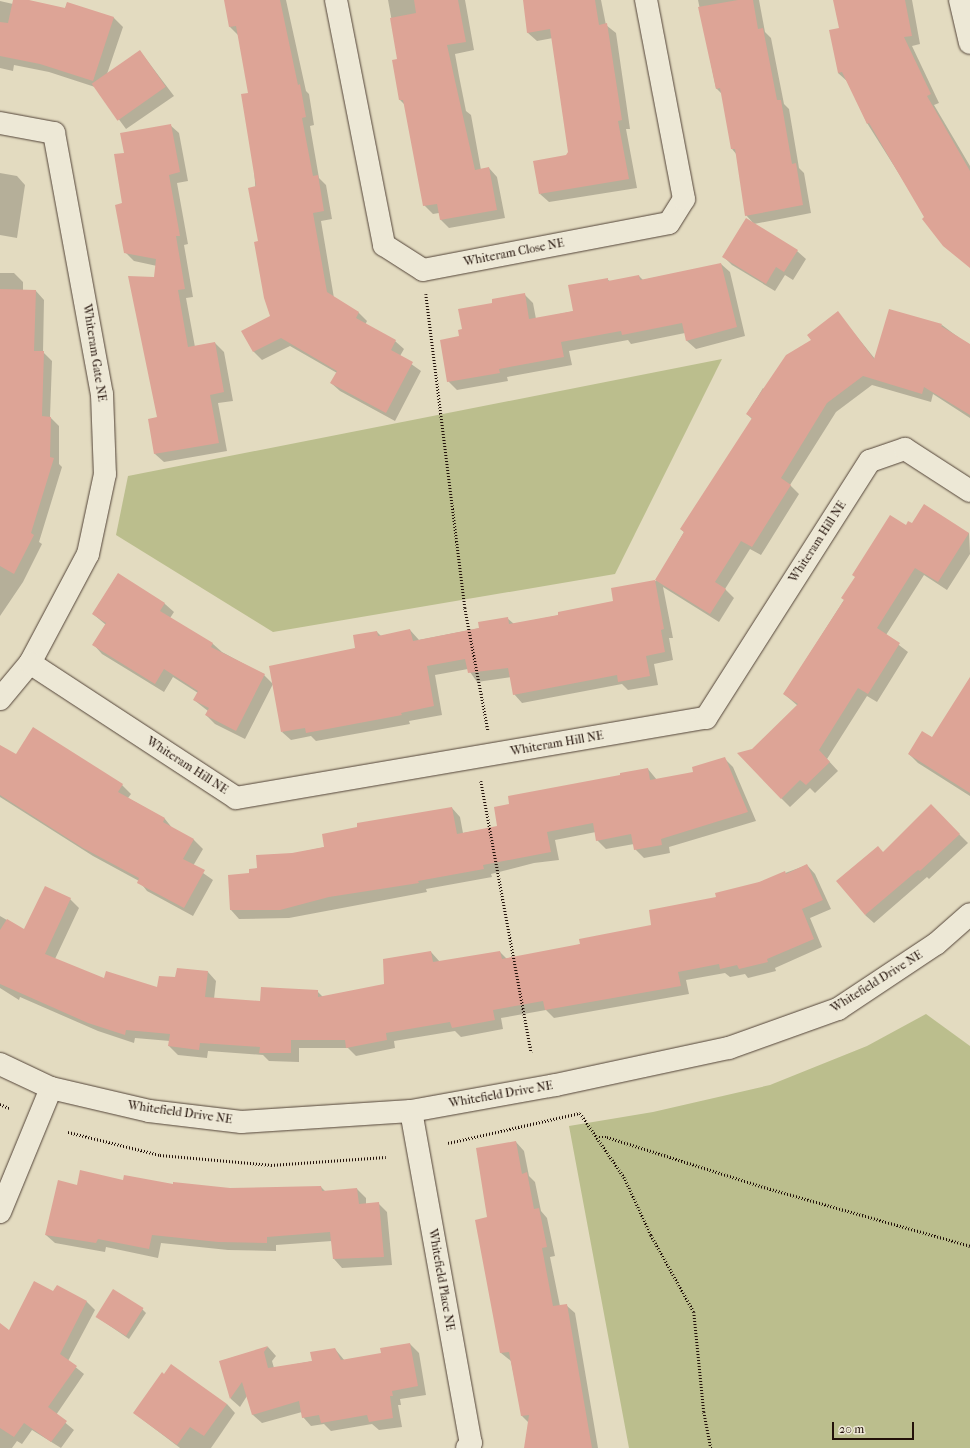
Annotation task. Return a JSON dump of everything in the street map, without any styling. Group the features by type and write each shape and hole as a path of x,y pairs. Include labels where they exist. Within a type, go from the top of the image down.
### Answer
{"street":[{"path":"336,0 384,245 423,270"},
{"name":"Whiteram Close NE","path":"423,270 669,223 684,200 646,0"},
{"path":"960,0 970,43"},
{"name":"Whiteram Gate NE","path":"0,122 54,133 102,394 105,474 88,554 30,663 0,699"},
{"name":"Whiteram Hill NE","path":"30,663 236,798 486,757 706,718 870,461 905,449 970,491"},
{"name":"Whitefield Drive NE","path":"0,1064 51,1088 149,1111 241,1122 411,1111 571,1082 729,1048 758,1038 838,1009 936,944 970,914"},
{"path":"0,1212 51,1088"},
{"name":"Whitefield Place NE","path":"411,1111 471,1443 467,1448"}],"path":[{"path":"423,270 439,413 464,601 488,735 481,785 531,1052"},
{"path":"0,1104 9,1108"},
{"path":"448,1143 580,1113 599,1137 624,1177 651,1235 694,1312 704,1412 711,1448"},
{"path":"68,1132 160,1154 272,1165 386,1157"},
{"path":"599,1137 607,1137 767,1188 970,1246"}],"green space":[{"path":"722,359 615,574 273,632 116,535 128,476"},
{"path":"926,1014 970,1046 970,1448 629,1448 569,1126 653,1112 770,1085 867,1046"}],"building":[{"path":"13,0 29,0 65,8 67,2 114,17 93,81 40,64 0,56 0,22 8,23"},
{"path":"224,0 280,0 298,85 300,84 306,117 302,118 313,176 318,175 324,211 313,213 327,292 359,312 356,318 396,340 391,350 413,362 386,413 330,383 337,371 281,338 253,352 241,331 270,316 264,298 254,242 258,241 248,188 256,186 241,94 248,93 236,26 229,27"},
{"path":"414,0 458,0 466,42 447,45 475,170 489,167 497,210 440,220 437,204 423,206 403,100 399,100 392,60 397,59 390,18 416,13"},
{"path":"523,0 595,0 599,25 607,23 622,120 618,121 629,179 539,194 533,161 566,155 568,152 550,29 527,33"},
{"path":"738,0 753,0 758,29 763,28 777,100 781,100 792,164 796,163 803,205 745,216 735,149 731,149 720,88 716,89 698,7"},
{"path":"833,0 905,0 912,36 904,37 931,94 927,96 970,171 970,268 943,246 922,219 924,217 869,123 867,124 842,72 838,73 829,30 839,28"},
{"path":"140,50 166,87 117,121 92,84"},
{"path":"171,124 180,172 169,175 180,236 176,236 185,289 178,290 188,347 215,342 224,392 210,395 219,443 154,454 148,419 157,417 128,276 154,277 156,259 124,253 115,205 122,203 114,154 124,153 120,133"},
{"path":"746,218 798,250 784,272 776,267 766,284 722,257"},
{"path":"721,263 737,327 686,341 682,323 622,335 621,331 561,342 564,357 499,369 500,373 447,382 440,340 459,336 458,330 462,329 458,309 492,303 492,299 525,293 529,319 573,311 568,285 608,278 608,281 639,275 640,280"},
{"path":"0,289 36,290 34,351 44,351 42,416 51,417 50,457 54,458 31,533 34,535 14,574 0,566"},
{"path":"889,309 942,324 941,326 970,344 970,415 924,387 922,394 863,376 827,403 781,478 791,485 752,547 741,541 715,582 726,589 710,614 655,580 684,532 680,529 752,418 746,414 786,355 811,340 807,335 838,311 874,359"},
{"path":"924,504 969,533 938,582 915,568 877,628 900,643 868,694 858,688 819,750 830,762 806,785 800,780 781,799 737,753 752,749 798,704 783,694 844,600 841,598 855,577 852,575 890,515 906,525 908,521 912,523"},
{"path":"118,573 165,603 160,611 213,643 211,647 265,674 236,731 205,715 209,708 193,700 198,691 164,669 155,684 92,645 106,623 92,614"},
{"path":"655,580 664,629 661,630 665,652 646,656 650,676 618,682 617,675 513,695 508,668 468,673 465,659 427,666 434,706 401,713 402,715 306,733 305,728 281,732 269,666 355,648 353,635 377,631 378,636 410,629 413,641 479,628 478,622 508,617 509,624 558,615 558,612 613,601 611,588"},
{"path":"970,677 970,793 908,754 922,731 932,737"},
{"path":"33,727 123,784 118,792 165,818 163,822 194,839 183,859 205,870 184,908 137,883 139,878 83,848 0,795 0,745 16,754"},
{"path":"725,757 748,812 661,839 662,845 634,850 631,834 596,841 593,823 547,832 551,852 483,865 484,869 418,881 419,883 329,897 280,910 230,910 228,875 249,873 249,869 257,868 256,855 292,853 324,847 322,834 357,827 357,823 452,807 457,834 497,826 494,807 509,804 508,796 620,775 620,773 648,768 650,780 693,772 692,767"},
{"path":"931,804 960,834 920,871 918,870 865,915 836,881 878,846 883,852"},
{"path":"807,864 823,900 802,909 814,939 767,959 768,962 739,969 737,965 720,969 719,964 678,972 681,986 545,1010 543,1001 493,1010 495,1020 452,1028 450,1022 386,1033 387,1040 346,1048 345,1040 291,1040 291,1053 259,1053 260,1047 200,1043 199,1050 168,1046 170,1034 126,1030 125,1035 88,1023 0,984 0,930 7,919 24,929 45,886 71,898 45,954 104,978 106,971 157,987 159,976 175,977 177,968 208,971 205,997 260,1001 261,987 318,990 318,997 384,984 383,959 431,951 433,962 500,951 502,959 580,944 579,939 651,925 649,910 716,897 715,893 759,882 785,871 786,874"},
{"path":"516,1141 522,1174 527,1172 534,1209 539,1208 547,1247 542,1248 553,1306 567,1304 592,1448 524,1448 529,1415 521,1416 509,1352 500,1353 475,1220 487,1217 476,1148"},
{"path":"80,1170 123,1180 124,1175 173,1184 173,1182 230,1188 321,1186 322,1191 357,1188 359,1204 379,1202 384,1257 333,1259 330,1232 267,1237 267,1243 218,1242 152,1235 149,1249 98,1239 96,1243 45,1235 58,1180 77,1185"},
{"path":"34,1281 53,1291 57,1285 87,1301 60,1354 77,1366 48,1407 67,1421 51,1442 24,1423 14,1437 0,1428 0,1323 9,1330"},
{"path":"113,1289 144,1308 126,1336 96,1317"},
{"path":"410,1343 418,1386 392,1391 393,1396 390,1396 393,1418 369,1422 367,1415 321,1423 319,1415 302,1418 299,1401 252,1415 242,1382 230,1399 219,1361 268,1346 264,1352 268,1368 312,1361 310,1352 335,1348 341,1360 381,1353 380,1348"},
{"path":"171,1364 227,1404 204,1436 190,1427 177,1445 133,1413 162,1372 164,1374"}]}
